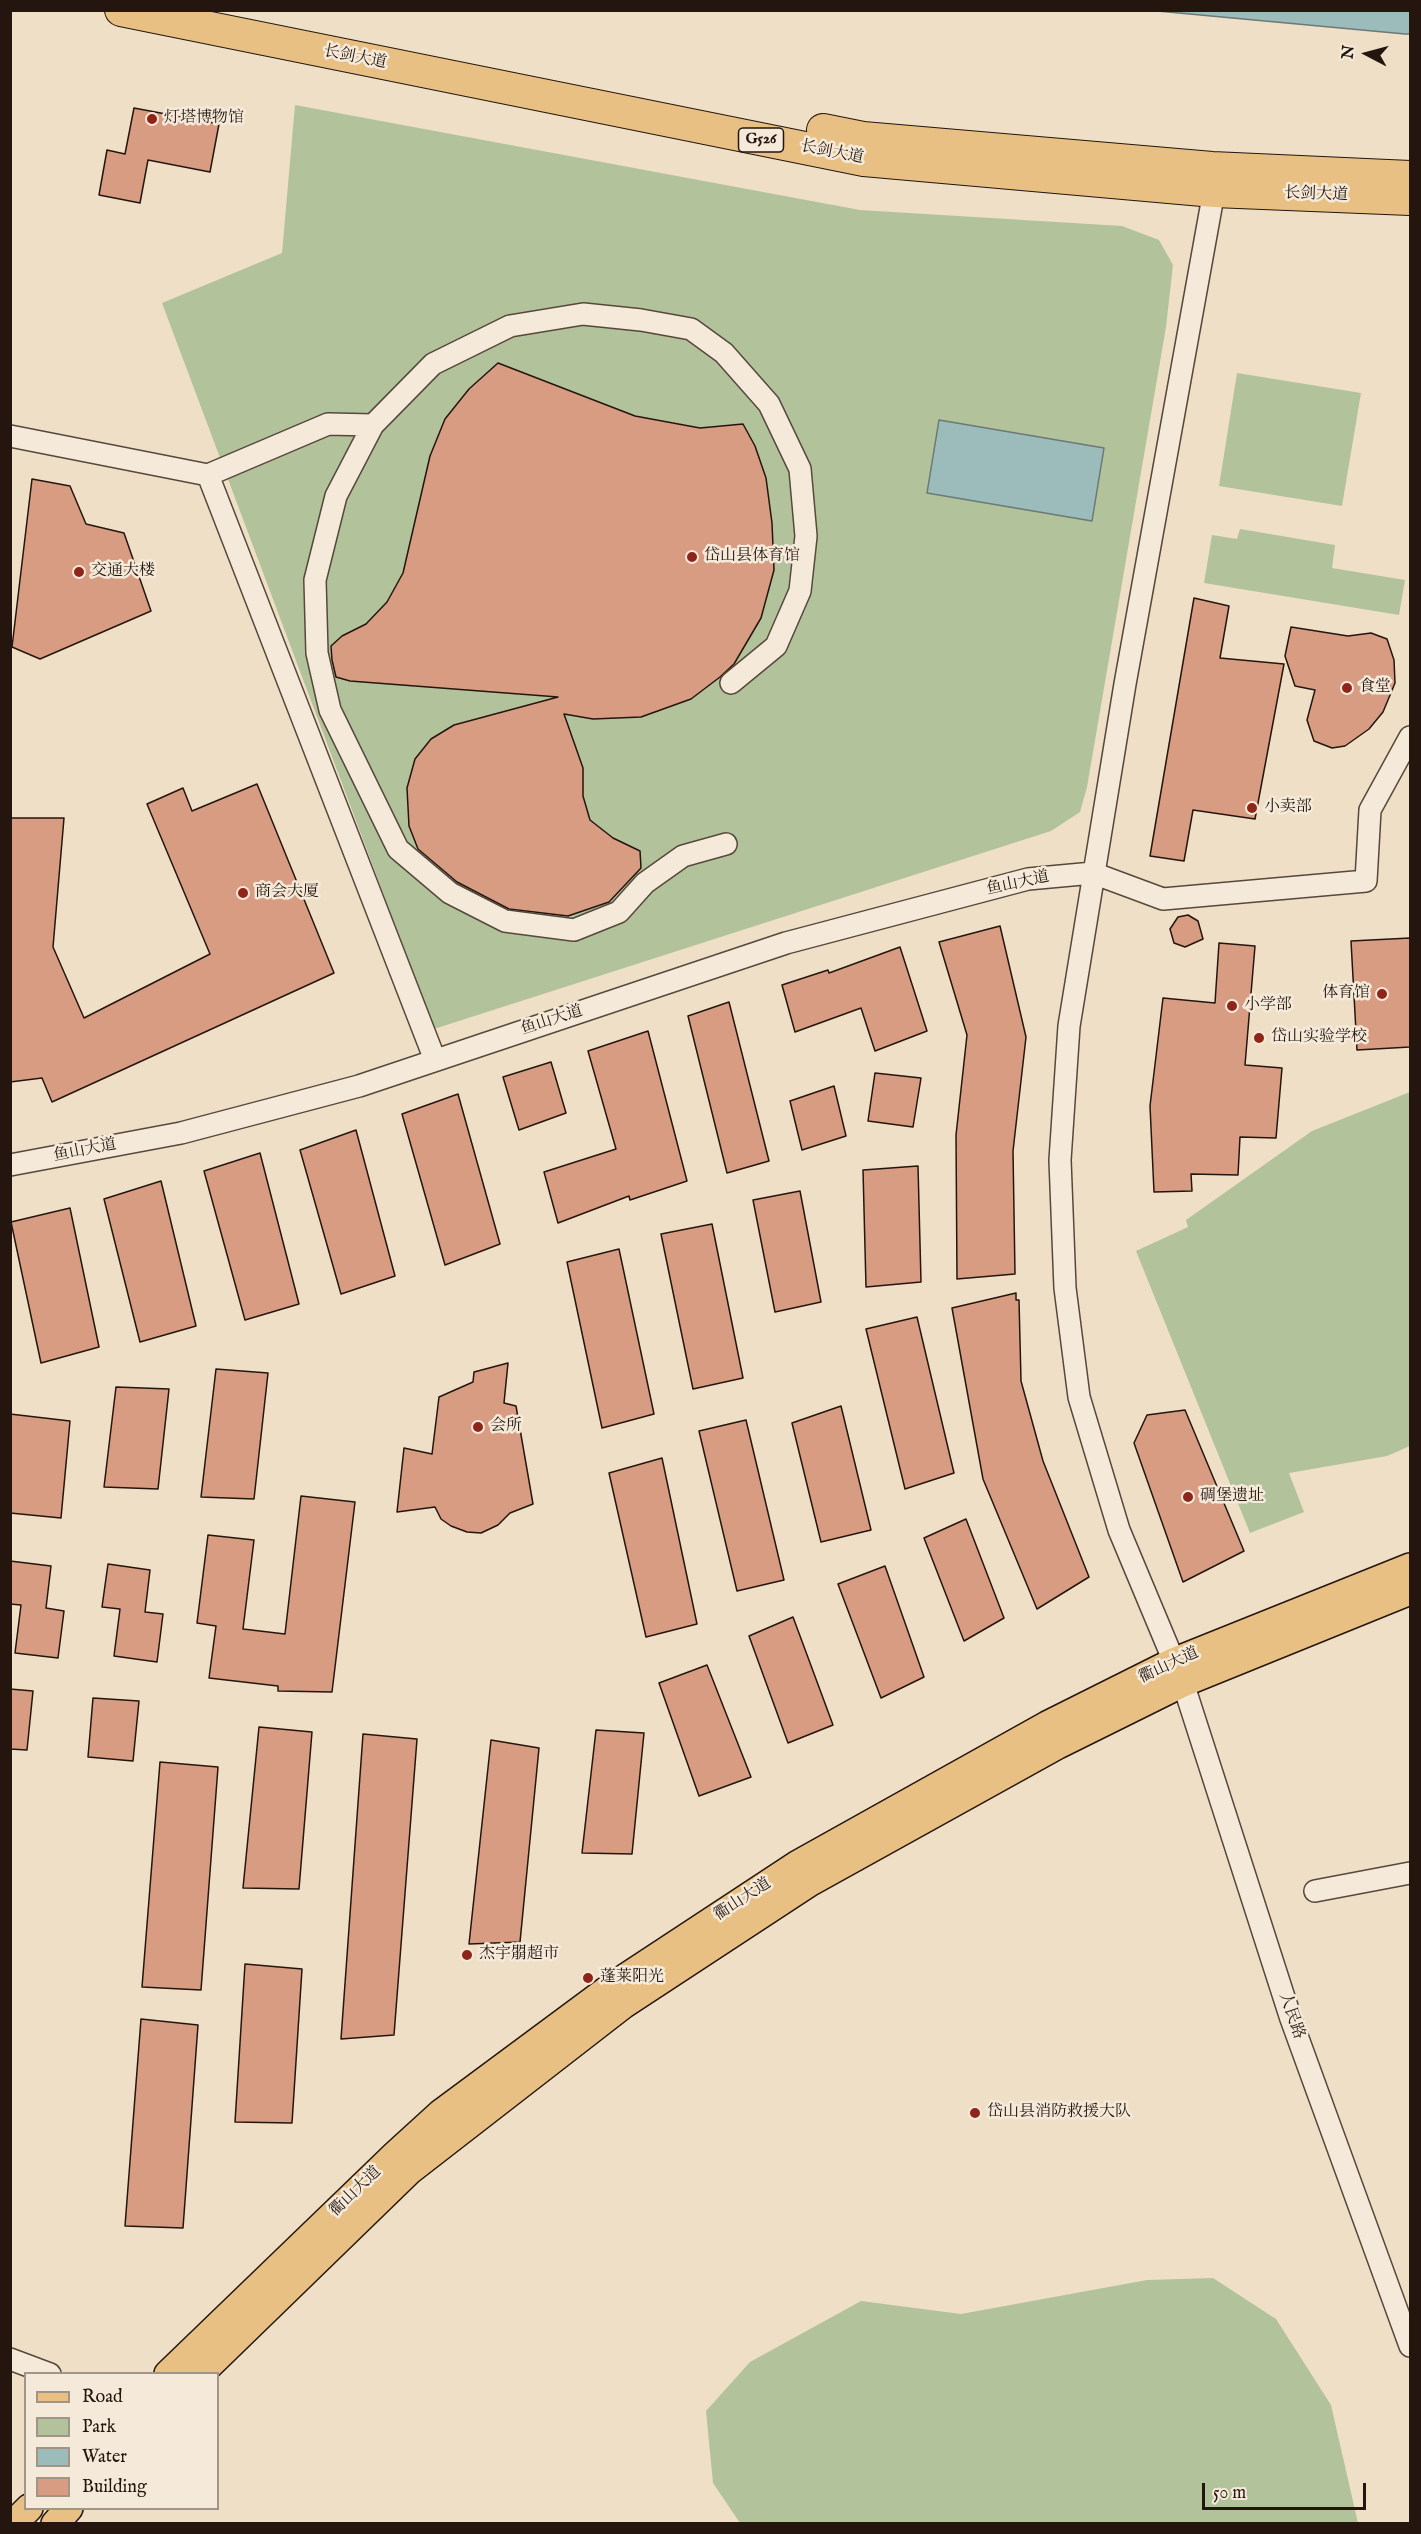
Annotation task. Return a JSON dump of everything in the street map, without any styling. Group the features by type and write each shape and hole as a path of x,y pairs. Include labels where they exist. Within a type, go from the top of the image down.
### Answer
{"highway":[{"name":"长剑大道","path":"121,10 864,160 1214,191 1410,199"},
{"name":"长剑大道","path":"224,10 862,138 1212,168 1410,177"}],"main road":[{"name":"衢山大道","path":"169,2372 441,2113 611,1987 798,1864 1047,1725 1178,1672 1410,1567"},
{"name":"衢山大道","path":"201,2372 409,2172 623,2005 809,1883 1058,1745 1178,1672 1410,1591"},
{"path":"13,2523 27,2510"},
{"path":"55,2523 67,2510"}],"street":[{"name":"人民路","path":"1214,191 1093,873 1069,1026 1060,1160 1065,1288 1079,1397 1119,1530 1178,1672 1291,2019 1410,2346"},
{"path":"726,844 683,856 645,883 619,912 574,930 505,921 450,893 398,849 330,710 317,653 315,580 336,496 373,425 433,363 510,326 583,314 641,320 691,329 724,353 769,405 800,469 807,536 800,591 776,646 731,683"},
{"path":"10,436 208,475 328,424 373,425"},
{"path":"208,475 435,1060"},
{"path":"1093,873 1163,899 1366,881 1370,810 1410,737"},
{"name":"鱼山大道","path":"10,1165 181,1133 358,1086 786,943 1028,879 1093,873"},
{"path":"1316,1891 1410,1873"},
{"path":"10,2359 47,2372"}],"green space":[{"name":"岱山县体育馆","path":"295,105 860,210 1122,226 1159,240 1173,265 1166,327 1087,787 1080,812 1051,831 434,1029 162,303 282,253"},
{"path":"1237,373 1361,393 1342,506 1219,486"},
{"path":"1240,529 1335,545 1332,568 1405,580 1399,615 1204,583 1212,535 1237,539"},
{"path":"1410,1092 1410,1446 1387,1456 1289,1473 1304,1512 1250,1533 1136,1251 1188,1227 1186,1220 1312,1131"},
{"path":"1213,2278 1276,2319 1331,2405 1358,2523 740,2523 713,2483 706,2411 750,2362 861,2301 961,2314 1147,2280"}],"water":[{"path":"1157,11 1410,11 1410,34 1405,34"},
{"path":"939,420 1104,448 1092,521 927,493"}],"building":[{"path":"134,108 219,124 210,172 148,160 140,203 99,195 107,150 125,154"},
{"path":"498,363 635,416 700,428 743,424 755,446 766,478 772,523 774,570 761,618 734,664 720,677 691,699 641,717 593,719 564,714 583,768 583,796 590,820 613,838 640,851 641,868 609,902 568,916 509,909 457,882 418,849 409,826 407,788 415,759 431,739 454,725 558,697 350,681 336,677 332,660 331,646 342,636 366,624 387,602 403,573 430,456 445,419 469,389"},
{"name":"交通大楼","path":"32,479 70,486 86,524 124,533 151,611 40,659 12,647"},
{"path":"1194,598 1229,606 1220,658 1284,664 1255,819 1193,810 1184,861 1150,856"},
{"name":"食堂","path":"1291,627 1348,636 1371,633 1387,639 1394,660 1395,683 1383,712 1369,729 1345,746 1332,748 1314,741 1307,720 1315,690 1295,686 1285,656"},
{"name":"商会大厦","path":"257,784 334,973 52,1102 42,1078 10,1082 10,818 64,818 53,947 84,1018 210,954 147,804 183,788 192,811"},
{"path":"1188,915 1198,921 1203,939 1185,947 1174,943 1170,929 1178,917"},
{"path":"1000,926 1026,1037 1013,1151 1015,1274 957,1279 956,1135 967,1035 939,942"},
{"name":"体育馆","path":"1410,938 1410,1047 1357,1050 1351,941"},
{"path":"1219,943 1255,946 1245,1065 1282,1068 1276,1138 1240,1137 1238,1175 1191,1174 1192,1191 1154,1192 1150,1106 1163,998 1215,1003"},
{"path":"900,947 927,1031 875,1051 861,1008 795,1032 782,985 828,970 829,973"},
{"path":"729,1002 769,1161 727,1173 688,1016"},
{"path":"648,1031 687,1181 630,1200 629,1196 558,1223 544,1172 616,1149 588,1051"},
{"path":"551,1062 566,1113 519,1130 503,1077"},
{"path":"875,1073 921,1078 913,1127 868,1121"},
{"path":"834,1086 846,1136 802,1150 790,1101"},
{"path":"458,1094 500,1244 445,1265 402,1114"},
{"path":"356,1130 395,1276 341,1294 300,1150"},
{"path":"260,1153 299,1304 245,1320 204,1171"},
{"path":"918,1166 921,1282 866,1287 863,1170"},
{"path":"161,1181 196,1326 140,1342 104,1199"},
{"path":"800,1191 821,1302 775,1312 753,1200"},
{"path":"70,1208 99,1347 41,1363 11,1222"},
{"path":"712,1224 743,1378 693,1389 661,1234"},
{"path":"619,1249 654,1414 602,1428 567,1262"},
{"path":"1016,1293 1016,1300 1019,1300 1021,1381 1043,1461 1089,1577 1037,1609 983,1479 952,1308"},
{"path":"917,1317 954,1473 905,1489 866,1329"},
{"name":"会所","path":"508,1363 504,1403 516,1406 533,1504 510,1513 498,1525 481,1533 467,1532 451,1526 441,1519 435,1507 397,1512 404,1448 432,1454 439,1397 473,1382 474,1372"},
{"path":"216,1369 268,1373 254,1499 201,1497"},
{"path":"116,1387 169,1389 158,1489 104,1487"},
{"path":"841,1406 871,1530 821,1542 792,1423"},
{"name":"碉堡遗址","path":"1185,1410 1244,1551 1183,1582 1134,1443 1147,1415"},
{"path":"10,1414 70,1421 61,1518 10,1513"},
{"path":"746,1420 784,1580 737,1591 699,1431"},
{"path":"662,1458 697,1624 646,1637 609,1473"},
{"path":"301,1496 355,1502 332,1692 278,1691 278,1686 209,1678 216,1626 197,1623 208,1535 254,1540 243,1629 285,1634"},
{"path":"966,1519 1004,1618 964,1641 924,1538"},
{"path":"10,1561 51,1566 46,1608 64,1611 58,1658 15,1653 21,1605 10,1604"},
{"path":"108,1564 150,1570 145,1612 163,1614 157,1662 114,1656 120,1609 102,1607"},
{"path":"885,1566 924,1677 881,1698 838,1584"},
{"path":"793,1617 833,1725 788,1743 749,1636"},
{"path":"707,1665 751,1777 699,1796 659,1683"},
{"path":"10,1689 33,1691 27,1750 10,1749"},
{"path":"93,1698 139,1701 133,1761 88,1757"},
{"path":"259,1727 312,1732 299,1889 243,1888"},
{"path":"596,1730 644,1733 632,1854 582,1853"},
{"path":"363,1734 417,1739 394,2035 341,2039"},
{"path":"491,1740 539,1748 520,1942 469,1944"},
{"path":"160,1762 218,1767 201,1990 142,1987"},
{"path":"245,1964 302,1969 292,2123 235,2122"},
{"path":"141,2019 198,2025 183,2228 125,2226"}],"place":[{"name":"灯塔博物馆","path":"152,119"},
{"name":"岱山县体育馆","path":"692,557"},
{"name":"交通大楼","path":"79,572"},
{"name":"食堂","path":"1347,688"},
{"name":"小卖部","path":"1252,808"},
{"name":"商会大厦","path":"243,893"},
{"name":"体育馆","path":"1382,994"},
{"name":"小学部","path":"1232,1006"},
{"name":"岱山实验学校","path":"1259,1038"},
{"name":"会所","path":"478,1427"},
{"name":"碉堡遗址","path":"1188,1497"},
{"name":"杰宇朤超市","path":"467,1955"},
{"name":"蓬莱阳光","path":"588,1978"},
{"name":"岱山县消防救援大队","path":"975,2113"}]}
